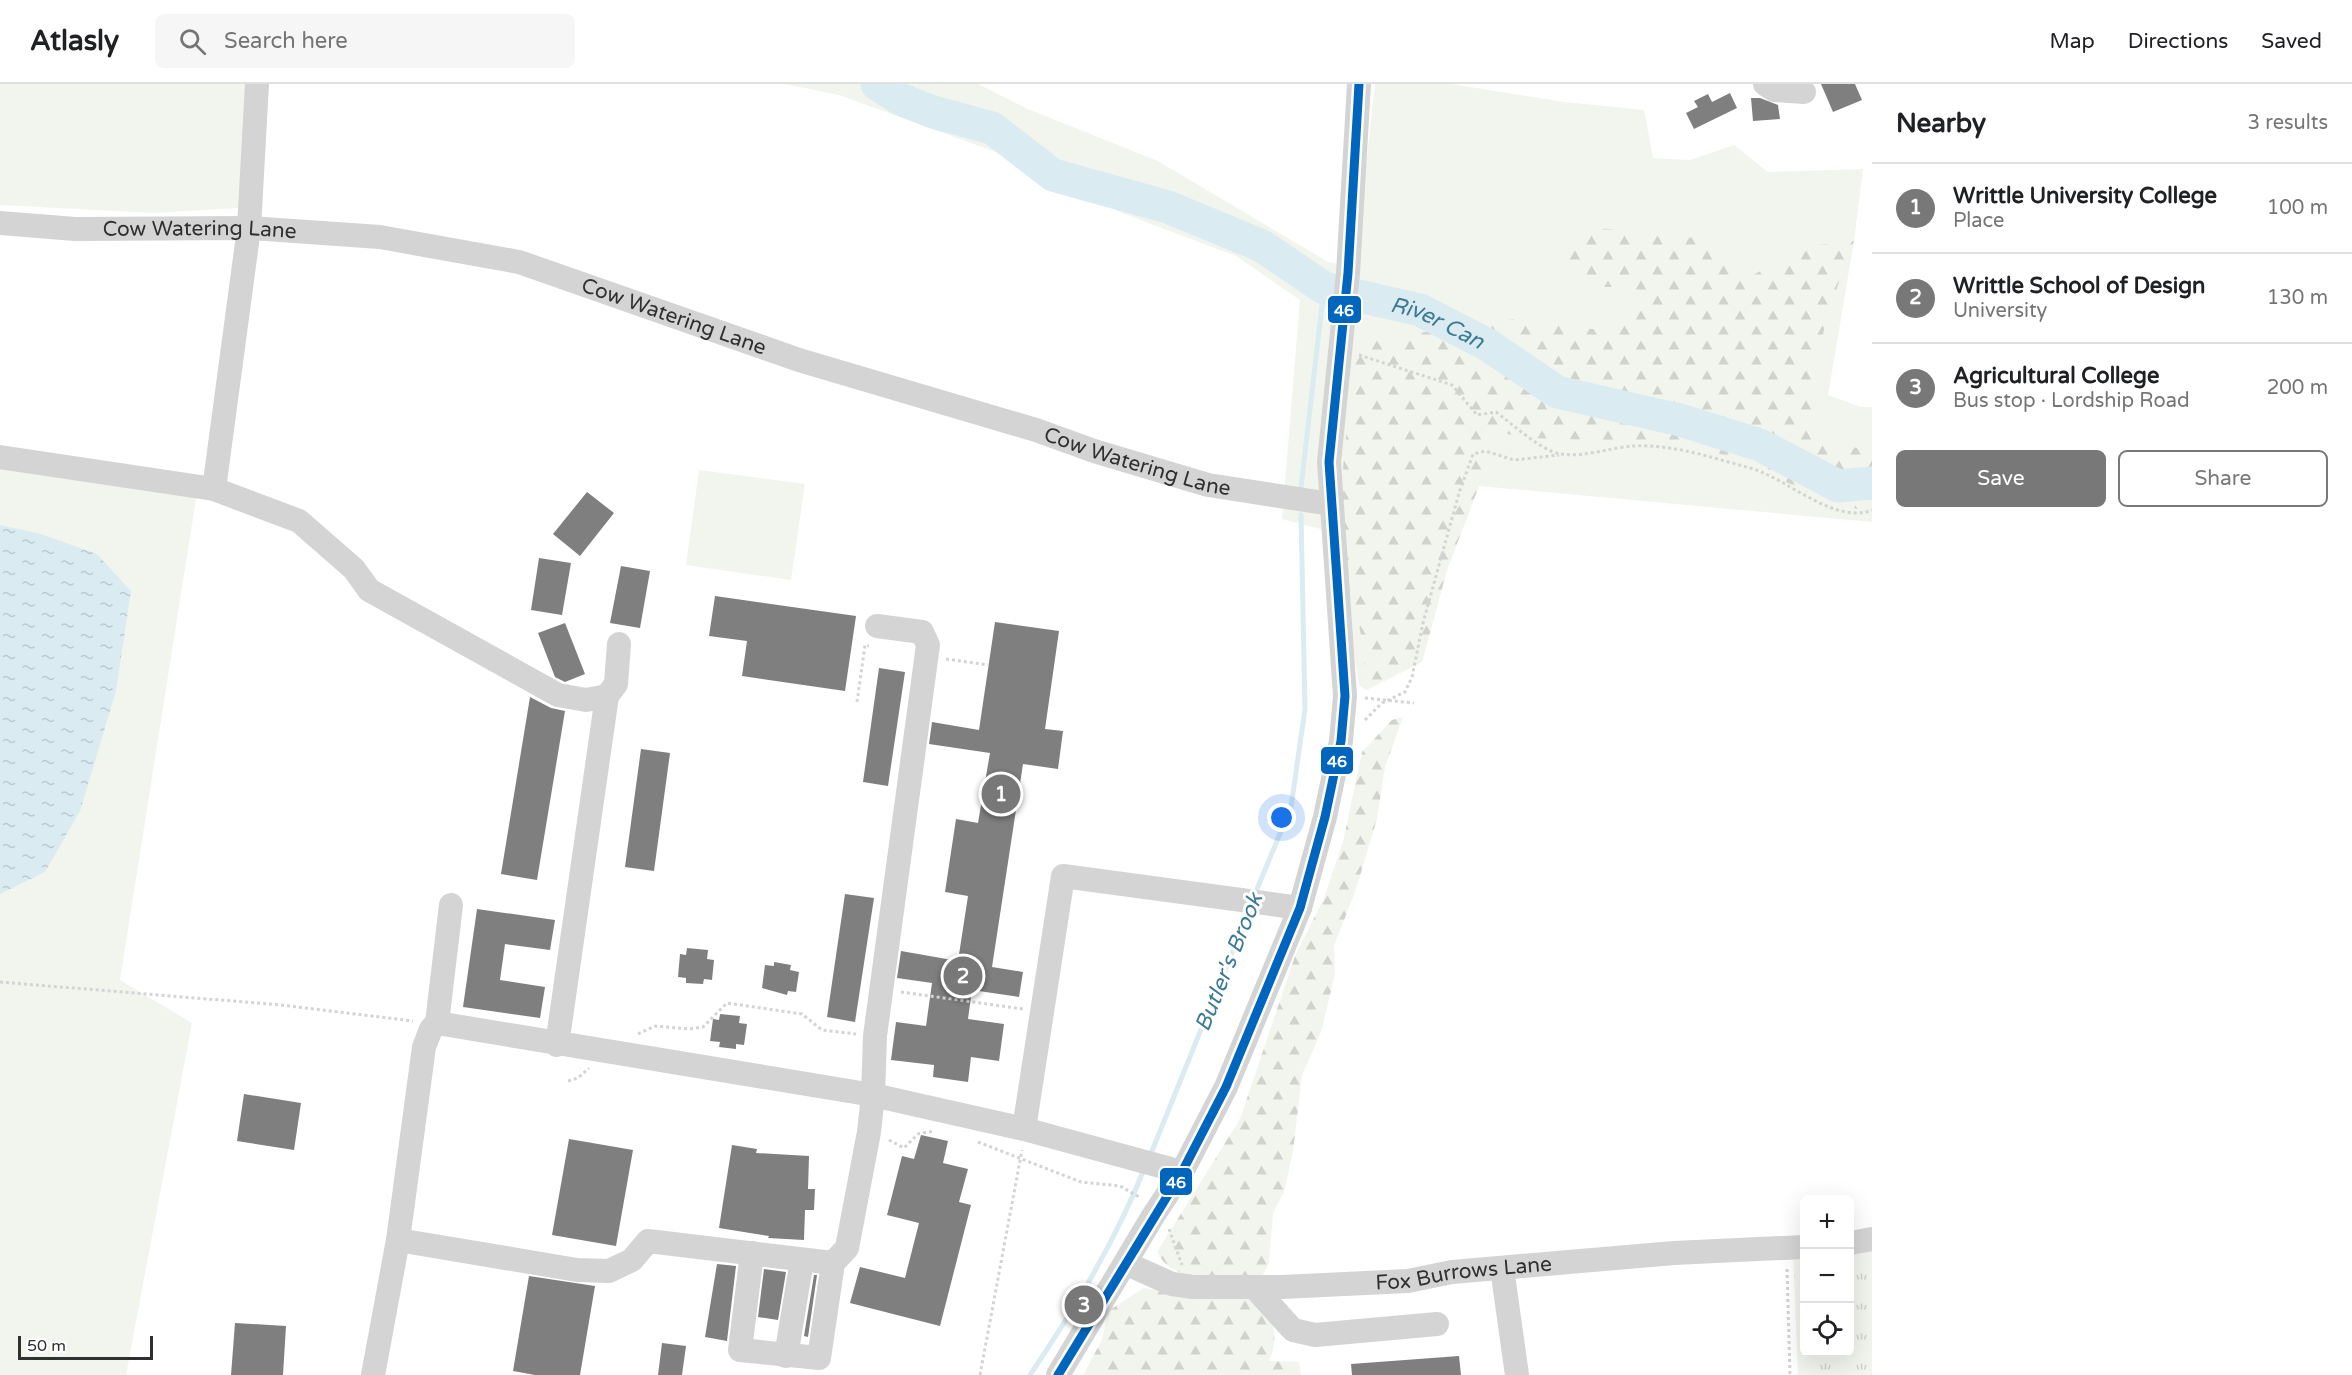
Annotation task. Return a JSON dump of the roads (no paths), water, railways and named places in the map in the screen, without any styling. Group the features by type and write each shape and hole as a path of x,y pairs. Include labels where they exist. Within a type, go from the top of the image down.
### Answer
{"street":[{"path":"213,489 249,228 257,84"},
{"path":"1058,1375 1182,1172 1226,1087 1300,908 1325,817 1341,741 1346,696 1330,504 1329,462 1348,273 1359,84"},
{"path":"1765,84 1774,90 1804,92"},
{"name":"Cow Watering Lane","path":"0,223 75,229 249,228 380,237 519,262 799,360 1026,426 1094,451 1208,485 1330,504"},
{"path":"0,457 213,489 299,521 354,569 369,590 558,695 586,700 607,696"},
{"path":"752,1253 740,1350 819,1359 833,1263 847,1248 869,1132 873,1095 874,1036 928,645 922,632 877,626"},
{"path":"557,1045 607,696 616,684 619,644"},
{"path":"1024,1129 1063,876 1300,908"},
{"path":"373,1375 398,1240 424,1047 431,1029 437,1023 451,905"},
{"path":"437,1023 557,1045 873,1095 1024,1129 1182,1172"},
{"path":"1854,1242 1872,1239"},
{"path":"398,1240 577,1270 609,1271 632,1260 648,1241 833,1263"},
{"name":"Fox Burrows Lane","path":"1125,1263 1131,1268 1172,1284 1193,1287 1254,1287 1408,1281 1452,1272 1674,1253 1796,1247"},
{"path":"786,1356 802,1260"},
{"path":"1502,1268 1517,1375"},
{"path":"1254,1287 1293,1330 1315,1335 1437,1324"}],"water":[{"path":"0,525 41,534 97,554 131,591 116,691 80,811 45,872 0,894"}],"waterway":[{"name":"River Can","path":"877,84 900,99 933,112 992,128 1053,175 1168,207 1262,246 1324,288 1420,310 1488,345 1557,392 1680,420 1760,445 1838,486 1872,483"},
{"name":"Butler's Brook","path":"1301,487 1324,288"},
{"name":"Butler's Brook","path":"1255,894 1291,807 1305,709 1301,515"},
{"name":"Butler's Brook","path":"1150,1156 1250,908"},
{"name":"Butler's Brook","path":"1030,1375 1093,1274 1121,1222 1145,1167"}],"place":[{"name":"Writtle University College","path":"1001,794"},
{"name":"Writtle School of Design","path":"963,976"},
{"name":"Agricultural College","path":"1084,1305"}]}
